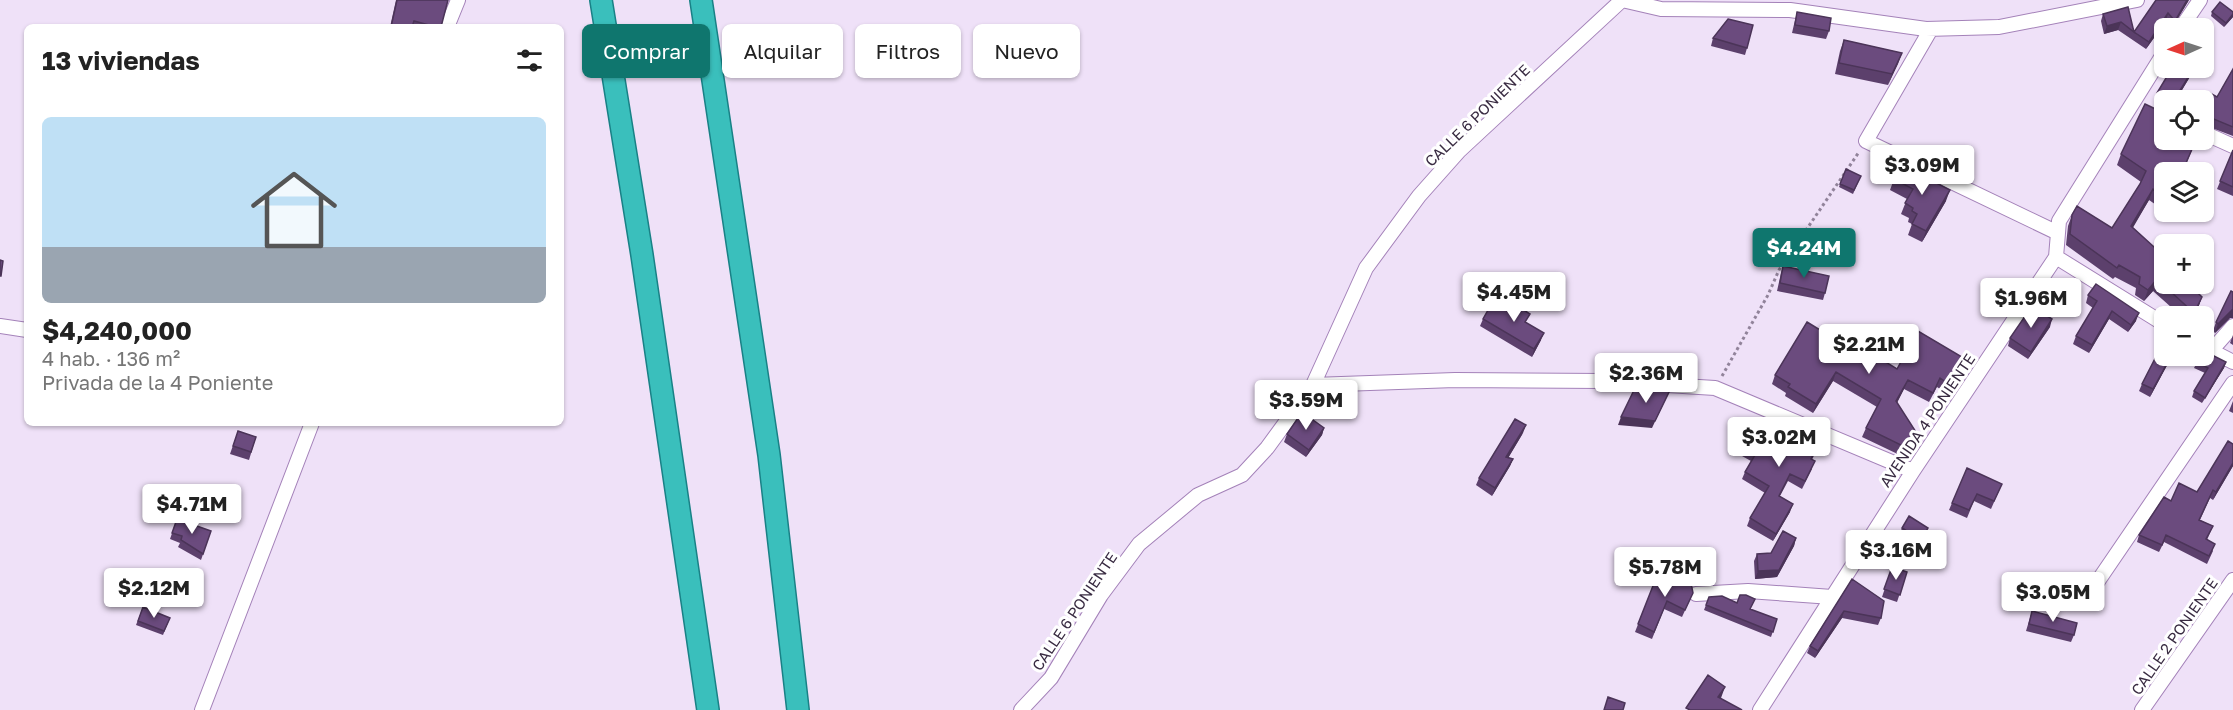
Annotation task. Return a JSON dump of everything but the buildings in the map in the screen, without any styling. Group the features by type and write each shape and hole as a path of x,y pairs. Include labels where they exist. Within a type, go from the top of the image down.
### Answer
{"highway":[{"path":"601,0 642,255 708,710"},
{"path":"701,0 769,454 798,710"}],"street":[{"path":"448,24 458,0"},
{"path":"1622,0 1661,9 1790,10 1931,29 1999,27 2138,0"},
{"name":"CALLE 6 PONIENTE","path":"1021,710 1051,678 1101,595 1139,544 1198,495 1242,475 1267,448 1313,385 1366,268 1419,196 1460,151 1622,0"},
{"path":"2188,18 2200,0"},
{"path":"1931,29 1866,141 2058,233"},
{"name":"AVENIDA 4 PONIENTE","path":"1761,710 1913,471 2056,257 2059,221 2138,103 2154,72"},
{"path":"2214,137 2233,146"},
{"path":"2056,257 2154,318"},
{"path":"0,326 24,330"},
{"path":"2214,343 2233,326"},
{"path":"2214,352 2233,362"},
{"path":"1313,385 1455,381 1602,381 1715,388 1913,471"},
{"path":"2029,593 2083,603 2233,383"},
{"path":"202,710 311,426"},
{"name":"CALLE 2 PONIENTE","path":"2142,710 2233,580"},
{"path":"1696,594 1748,591 1832,597"}],"path":[{"path":"1715,388 1768,295 1779,270 1866,141"}]}
